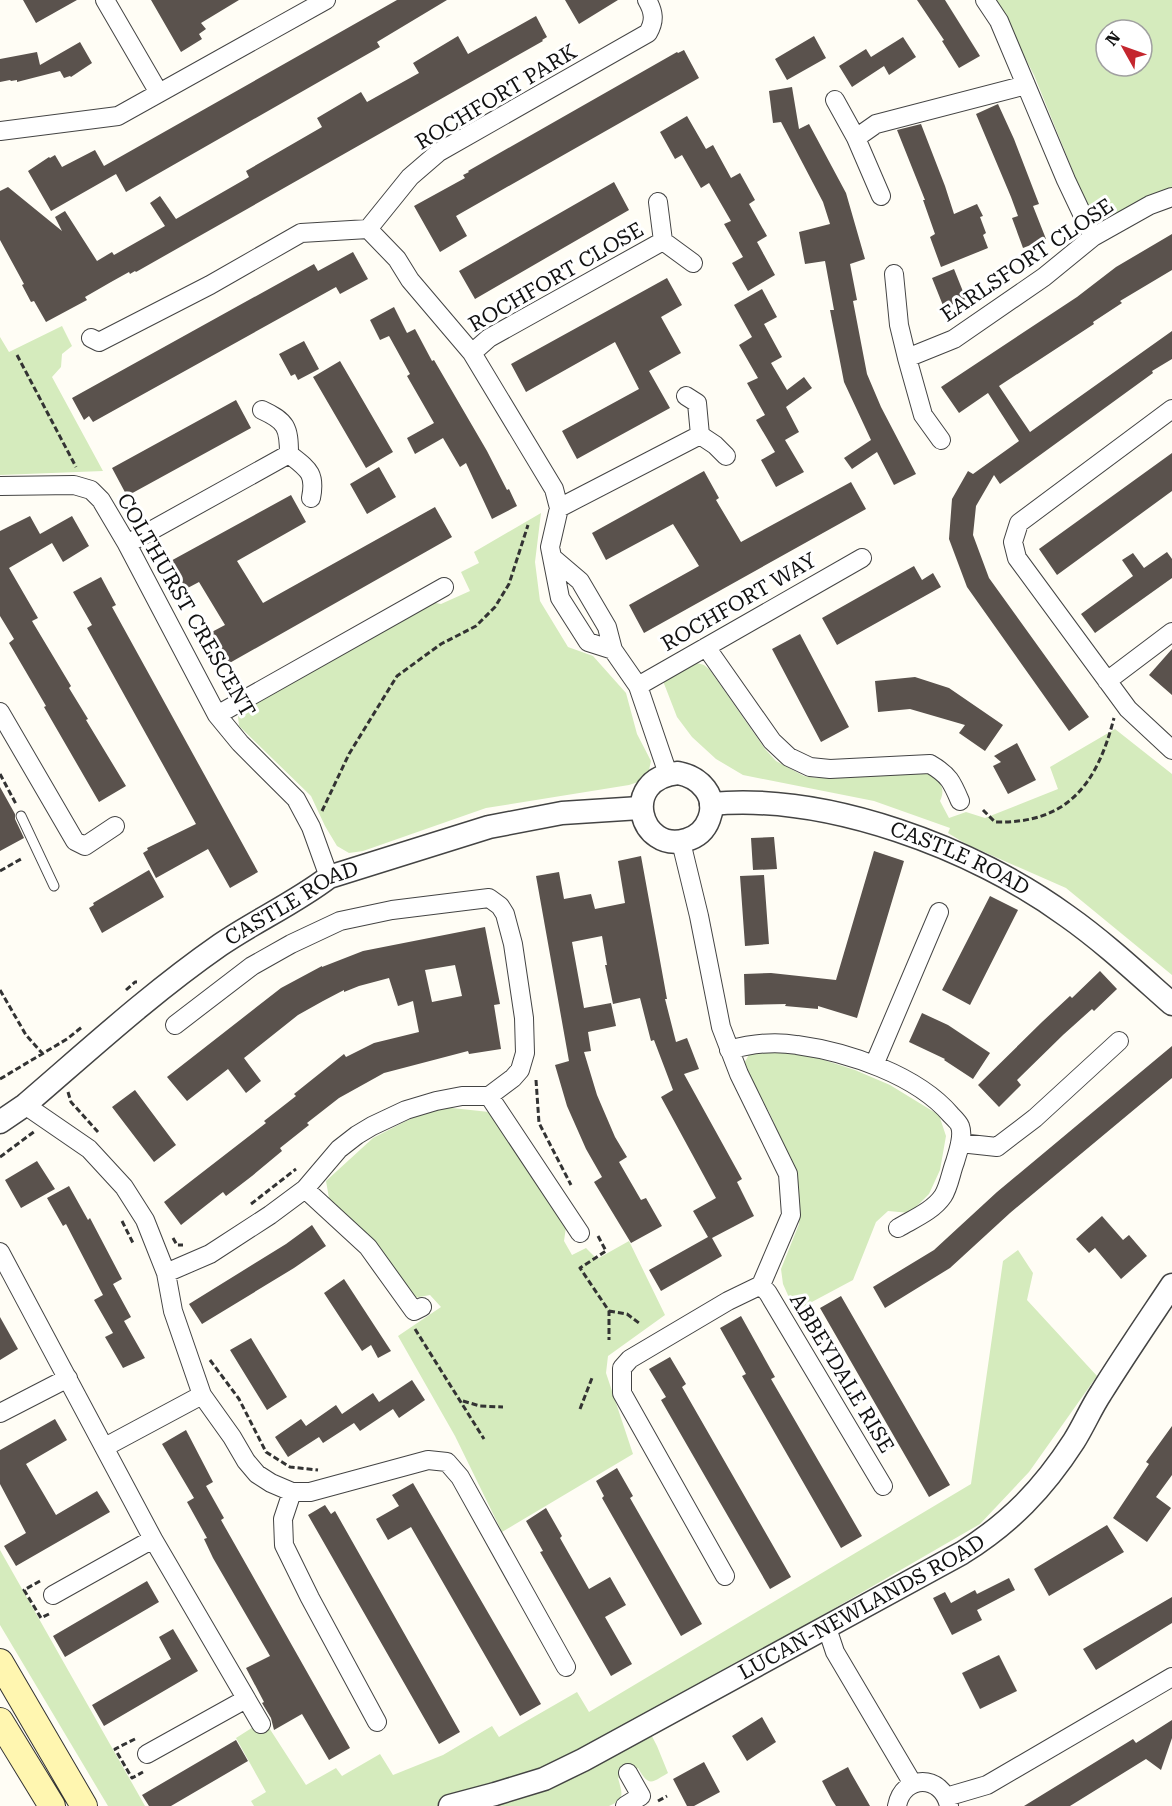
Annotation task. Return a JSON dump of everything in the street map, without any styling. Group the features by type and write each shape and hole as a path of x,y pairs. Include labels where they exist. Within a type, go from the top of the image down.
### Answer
{"main road":[{"path":"0,1662 84,1806"},
{"path":"0,1720 52,1806"}],"street":[{"path":"105,0 159,93"},
{"name":"ROCHFORT PARK","path":"368,228 410,177 439,152 648,33 653,23 652,8 647,0"},
{"path":"985,0 999,21 1066,180 1094,237"},
{"path":"0,131 118,116 322,1"},
{"path":"856,138 876,124 1026,85"},
{"path":"835,100 856,138 881,196"},
{"name":"EARLSFORT CLOSE","path":"906,358 954,339 1044,277 1094,237 1150,206 1172,197"},
{"name":"ROCHFORT CLOSE","path":"658,202 663,241 693,263"},
{"path":"91,338 99,342 210,285 301,233 368,228 397,260 410,280 472,353 554,489 559,508 550,547 560,598 588,642 613,650"},
{"name":"ROCHFORT CLOSE","path":"472,353 489,338 663,241"},
{"path":"894,274 899,325 906,358 923,415 941,440"},
{"path":"686,396 697,403 700,435"},
{"path":"1172,409 1019,523 1013,542 1017,558 1128,709 1172,750"},
{"path":"262,410 280,418 286,426 289,454"},
{"path":"559,508 700,435"},
{"path":"700,435 726,456"},
{"path":"289,454 311,472 314,484 311,498"},
{"path":"127,544 289,454"},
{"name":"COLTHURST CRESCENT","path":"0,486 74,485 91,490 106,507 217,715 296,799 311,827 328,878"},
{"path":"553,558 580,581 607,627 613,650 638,686 668,774"},
{"name":"ROCHFORT WAY","path":"638,686 862,558"},
{"path":"217,715 444,587"},
{"path":"1107,681 1172,632"},
{"path":"706,647 772,741 789,757 810,767 830,770 930,764 943,771 952,781 960,801"},
{"path":"0,712 75,841 85,846 115,826"},
{"path":"678,773 697,779 704,787 711,804 710,816 700,834 681,842 670,842 651,831 640,808 651,784 668,774 678,773"},
{"name":"CASTLE ROAD","path":"711,804 742,801 837,814 939,846 984,866 1028,890 1067,916 1172,1004"},
{"name":"CASTLE ROAD","path":"2,1120 25,1105 167,984 221,944 309,892 328,878 489,827 562,813 640,808"},
{"path":"681,842 699,916 721,1027 729,1050 788,1174 791,1215 761,1285 728,1301 630,1359 622,1368 622,1393 725,1576"},
{"path":"166,1273 225,1245 305,1189 339,1149 357,1135 406,1110 436,1101 462,1096 489,1096 520,1070 525,1053 524,1018 513,944 500,906 489,898 392,910 340,921 291,944 252,966 175,1025"},
{"path":"874,1065 939,912"},
{"path":"960,1143 997,1147 1035,1118 1119,1041"},
{"path":"729,1050 770,1043 795,1044 832,1052 874,1065 910,1083 940,1102 960,1126 960,1143 943,1197 923,1214 898,1228"},
{"path":"489,1096 589,1234"},
{"path":"25,1105 89,1149 124,1187 145,1220 166,1273 173,1311 202,1395 257,1474 292,1492 310,1492 428,1460 447,1462 460,1478 566,1667"},
{"path":"305,1189 368,1247 414,1311 423,1307"},
{"path":"0,1252 153,1539 261,1724"},
{"name":"ABBEYDALE RISE","path":"761,1285 768,1293 883,1486"},
{"name":"LUCAN-NEWLANDS ROAD","path":"450,1806 544,1779 583,1760 800,1640 827,1628 851,1612 962,1553 987,1537 1015,1514 1046,1480 1075,1440 1100,1395 1172,1285"},
{"path":"0,1413 68,1378"},
{"path":"105,1447 202,1395"},
{"path":"292,1492 283,1519 284,1545 305,1589 377,1722"},
{"path":"50,1595 153,1539"},
{"path":"827,1628 835,1652 913,1784"},
{"path":"897,1806 900,1796 913,1784 927,1782 935,1785 947,1801 987,1785 1172,1677"},
{"path":"150,1761 246,1699"},
{"path":"625,1806 641,1796 628,1773"}],"lane":[{"path":"21,816 54,886"}],"path":[{"path":"17,355 77,468"},
{"path":"319,818 349,754 397,676 441,644 476,626 495,607 509,584 528,525"},
{"path":"983,810 995,822 1017,823 1047,816 1077,795 1090,779 1106,748 1114,716"},
{"path":"0,774 21,816"},
{"path":"0,871 21,859"},
{"path":"119,996 135,982"},
{"path":"0,990 26,1035 42,1054"},
{"path":"0,1079 67,1039 85,1024"},
{"path":"535,1076 539,1123 576,1193"},
{"path":"67,1090 71,1102 103,1137"},
{"path":"0,1157 36,1131"},
{"path":"248,1206 301,1165"},
{"path":"118,1213 138,1253"},
{"path":"589,1234 606,1251 580,1268 609,1311 609,1340"},
{"path":"172,1235 177,1245 189,1245"},
{"path":"609,1311 627,1314 639,1323"},
{"path":"409,1320 484,1439"},
{"path":"209,1360 239,1399 266,1452 290,1467 312,1471 323,1469"},
{"path":"580,1409 592,1378"},
{"path":"461,1401 480,1406 502,1407"},
{"path":"24,1590 50,1595 41,1618 24,1590"},
{"path":"136,1739 115,1749 132,1778 150,1761"}],"green space":[{"path":"995,0 1172,0 1172,190 1106,220 1095,216 1085,201 1034,75"},
{"path":"62,326 72,346 62,354 61,367 52,377 103,471 0,475 0,337 9,352"},
{"path":"541,513 535,562 540,601 568,647 593,656 626,693 637,734 651,761 647,779 629,785 486,808 363,851 349,853 337,846 311,796 239,726 238,716 245,708 431,602 441,604 470,591 461,572 479,563 474,552"},
{"path":"697,663 710,670 765,749 776,761 804,776 818,778 924,772 940,783 942,796 940,801 949,818 966,812 985,818 1058,789 1050,767 1115,729 1172,774 1172,975 1066,888 966,844 948,833 950,828 874,801 743,775 716,759 692,737 677,717 663,681"},
{"path":"751,1051 802,1053 855,1070 890,1085 939,1115 946,1136 940,1170 929,1194 910,1213 888,1211 876,1222 853,1280 795,1311 783,1284 781,1269 799,1224 797,1175 769,1112 742,1067"},
{"path":"443,1107 489,1112 566,1227 564,1241 572,1255 586,1248 597,1259 629,1241 665,1315 608,1356 606,1373 633,1454 502,1532 455,1436 398,1336 441,1307 430,1295 414,1298 384,1254 329,1198 326,1181 373,1138 412,1118"},
{"path":"1018,1250 1033,1273 1027,1300 1097,1376 1029,1472 980,1524 643,1719 668,1773 654,1781 648,1781 638,1768 618,1778 621,1795 618,1801 609,1806 254,1806 251,1801 266,1792 236,1738 264,1720 306,1785 336,1768 342,1776 380,1754 393,1775 443,1755 492,1726 499,1737 577,1692 589,1712 971,1484 1003,1261"},
{"path":"0,1550 145,1806 108,1806 0,1625"}],"building":[{"path":"23,0 77,0 36,23"},
{"path":"151,0 239,0 201,23 206,29 199,34 202,39 181,52"},
{"path":"397,0 447,0 377,42 380,47 126,192 116,174 51,211 28,171 55,155 62,167 95,150 104,166"},
{"path":"565,0 618,0 579,24"},
{"path":"917,0 945,0 980,56 959,68 942,41 944,40"},
{"path":"536,16 547,37 543,41 136,272 130,274 129,272 111,282 85,297 87,300 46,322 34,301 31,302 0,240 0,191 8,187 62,231 55,217 65,211 97,261 112,252 114,255 165,226 150,203 160,196 176,219 249,177 246,171 322,127 317,118 361,92 367,102 419,73 413,63 458,36 468,54"},
{"path":"814,36 826,58 787,80 775,59"},
{"path":"903,37 916,57 889,75 884,66 852,87 839,66 866,49 871,57"},
{"path":"80,42 92,63 71,77 64,78 60,71 17,82 17,80 10,80 0,82 0,59 37,52 40,65"},
{"path":"684,50 699,78 456,216 467,236 440,252 414,206 465,178 463,175 468,171"},
{"path":"792,87 799,129 809,124 846,193 865,259 850,264 857,300 853,301 867,374 881,407 916,474 894,485 877,452 852,469 844,458 871,440 844,382 830,310 834,310 825,261 805,264 799,232 830,224 823,202 781,122 773,123 769,91"},
{"path":"998,104 1039,204 1033,206 1046,239 1023,248 1012,218 1018,216 976,114"},
{"path":"687,116 706,149 713,145 731,178 740,173 755,200 749,204 767,236 757,242 775,275 748,291 732,263 743,257 724,224 731,221 709,183 701,188 682,155 675,159 660,132"},
{"path":"921,124 954,214 977,204 983,216 980,217 986,233 983,235 988,248 941,267 930,237 935,234 923,200 925,200 897,130"},
{"path":"614,182 629,210 475,299 459,271"},
{"path":"1172,234 1172,270 1120,301 1122,303 1093,322 1094,324 999,386 1030,432 1172,331 1172,359 1152,371 1153,373 1000,484 994,475 976,506 973,535 989,578 1089,717 1069,731 967,587 949,539 952,499 968,471 973,474 1019,441 988,393 959,413 941,387 1077,297 1116,267"},
{"path":"353,252 368,279 340,294 336,287 93,422 89,416 84,420 72,398 314,264 318,271"},
{"path":"954,269 966,299 944,308 932,278"},
{"path":"667,278 682,305 661,317 681,353 649,371 670,408 577,459 562,431 639,389 615,342 526,392 511,364"},
{"path":"762,289 777,317 764,324 782,357 771,363 787,390 804,377 812,388 786,407 799,432 785,440 804,472 776,487 761,460 775,452 756,420 765,415 747,383 758,378 739,345 752,337 734,305"},
{"path":"394,307 407,333 415,329 517,506 492,519 466,463 460,467 443,438 415,454 407,438 434,423 407,376 410,374 389,336 380,340 370,320"},
{"path":"304,341 319,369 298,380 295,374 291,376 279,354"},
{"path":"340,361 393,452 366,468 313,377"},
{"path":"236,400 251,428 127,496 112,468"},
{"path":"1172,453 1172,491 1057,575 1039,549"},
{"path":"379,467 396,497 367,514 350,484"},
{"path":"704,471 719,498 716,500 741,542 851,482 866,509 644,633 629,605 699,566 673,524 606,560 592,533"},
{"path":"291,495 306,522 237,561 263,603 435,507 452,537 226,665 208,634 225,625 199,582 182,591 167,563"},
{"path":"30,516 40,534 72,516 89,546 63,562 52,543 9,568 38,618 32,621 71,686 69,688 88,719 86,720 126,786 99,802 9,643 14,639 0,616 0,531"},
{"path":"1167,552 1172,559 1172,578 1095,633 1081,614 1133,576 1122,560 1133,553 1144,568"},
{"path":"914,566 922,580 933,573 941,587 837,645 822,618"},
{"path":"101,577 116,605 112,607 258,872 230,888 208,849 156,878 143,853 148,850 147,848 196,824 87,628 92,625 73,592"},
{"path":"800,634 849,727 821,742 772,649"},
{"path":"1172,649 1172,695 1149,675"},
{"path":"915,677 949,688 1003,725 985,751 959,733 965,725 910,709 878,712 875,681"},
{"path":"1017,743 1036,780 1008,794 993,766 1001,762 994,756"},
{"path":"0,787 15,814 24,838 0,851"},
{"path":"774,837 777,869 753,870 751,838"},
{"path":"874,851 904,861 857,1018 818,1006 818,1009 785,1006 786,1004 745,1005 744,974 771,973 836,980"},
{"path":"641,856 667,999 665,999 676,1042 687,1038 699,1069 684,1074 742,1179 737,1182 754,1216 712,1238 722,1256 661,1291 649,1270 708,1237 693,1211 716,1198 661,1097 673,1090 654,1040 651,1041 640,998 613,1004 602,936 572,942 584,1008 611,1003 616,1026 588,1032 591,1051 584,1052 597,1095 615,1137 627,1157 619,1162 641,1200 646,1198 662,1226 631,1243 594,1182 602,1177 586,1149 567,1106 555,1065 569,1061 536,876 559,872 564,899 591,894 595,909 625,903 618,861"},
{"path":"149,870 164,897 102,933 89,908 94,905 93,903"},
{"path":"764,875 769,944 745,946 740,876"},
{"path":"990,896 1018,910 970,1005 942,990"},
{"path":"485,927 500,1004 494,1005 501,1049 469,1054 468,1051 384,1073 339,1098 307,1123 309,1125 280,1148 282,1151 252,1176 226,1196 223,1192 181,1225 164,1202 266,1123 264,1121 296,1096 294,1094 344,1054 346,1057 374,1043 419,1032 413,1001 398,1006 389,978 344,992 344,990 323,1001 298,1015 244,1058 261,1081 246,1093 228,1069 187,1101 167,1077 281,988 322,966 363,951","holes":["455,965 462,996 432,1002 425,970"]},
{"path":"1100,971 1117,989 1094,1011 1092,1009 1063,1035 1017,1080 1021,1085 999,1107 978,1085 1042,1022"},
{"path":"922,1013 948,1025 990,1053 973,1079 945,1059 909,1042"},
{"path":"1172,1046 1172,1078 1010,1213 950,1268 885,1308 873,1287 934,1250 997,1192"},
{"path":"135,1090 176,1145 154,1162 112,1107"},
{"path":"37,1161 55,1189 21,1208 5,1180"},
{"path":"69,1186 88,1220 90,1218 122,1279 113,1284 131,1317 124,1321 145,1358 123,1368 105,1337 113,1333 94,1300 103,1295 66,1224 63,1226 47,1198"},
{"path":"1102,1216 1123,1240 1129,1235 1147,1256 1121,1279 1095,1248 1089,1253 1076,1239"},
{"path":"312,1225 326,1246 202,1324 189,1304 286,1244"},
{"path":"344,1279 391,1351 378,1358 371,1345 362,1351 324,1293"},
{"path":"841,1296 950,1485 929,1497 820,1308"},
{"path":"741,1316 775,1377 771,1379 862,1536 841,1548 742,1376 746,1374 720,1328"},
{"path":"0,1317 18,1349 0,1360"},
{"path":"251,1338 287,1397 267,1410 230,1350"},
{"path":"670,1357 686,1384 682,1387 791,1577 770,1589 661,1400 666,1397 649,1369"},
{"path":"412,1380 425,1400 399,1418 393,1409 360,1431 354,1423 323,1443 319,1437 288,1457 275,1437 301,1419 306,1426 336,1405 342,1414 373,1393 379,1402"},
{"path":"55,1419 67,1440 26,1464 56,1515 97,1491 110,1512 16,1566 4,1546 26,1533 0,1484 0,1450"},
{"path":"1172,1426 1172,1475 1156,1497 1171,1508 1147,1542 1113,1518 1149,1464 1146,1462"},
{"path":"186,1430 213,1482 206,1486 224,1518 221,1520 350,1748 329,1760 302,1714 274,1730 271,1718 262,1703 264,1702 246,1668 270,1656 213,1558 204,1539 207,1538 187,1502 194,1498 162,1444"},
{"path":"617,1468 633,1496 630,1498 702,1624 681,1636 602,1498 604,1496 596,1481"},
{"path":"413,1483 541,1704 520,1716 411,1527 388,1540 376,1519 399,1506 392,1495"},
{"path":"325,1505 331,1514 335,1511 460,1732 439,1744 308,1515"},
{"path":"546,1508 589,1589 610,1577 626,1605 605,1617 632,1664 611,1676 540,1552 543,1551 526,1521"},
{"path":"1107,1525 1124,1552 1049,1596 1034,1569"},
{"path":"1009,1578 1015,1590 977,1610 982,1620 952,1635 933,1598 945,1592 951,1603 975,1590 977,1594"},
{"path":"147,1581 159,1602 65,1657 53,1636"},
{"path":"1172,1597 1172,1623 1096,1670 1083,1649"},
{"path":"173,1629 198,1671 104,1726 92,1705 171,1659 159,1637"},
{"path":"999,1655 1017,1691 980,1709 962,1673"},
{"path":"762,1717 776,1742 747,1761 732,1736"},
{"path":"1172,1720 1172,1738 1161,1770 1146,1759 1070,1806 1024,1806 1133,1739 1136,1743"},
{"path":"236,1740 248,1761 171,1806 149,1806 142,1795"},
{"path":"704,1762 720,1792 694,1806 687,1806 673,1779"},
{"path":"848,1767 870,1806 836,1806 832,1800 822,1781"}]}
